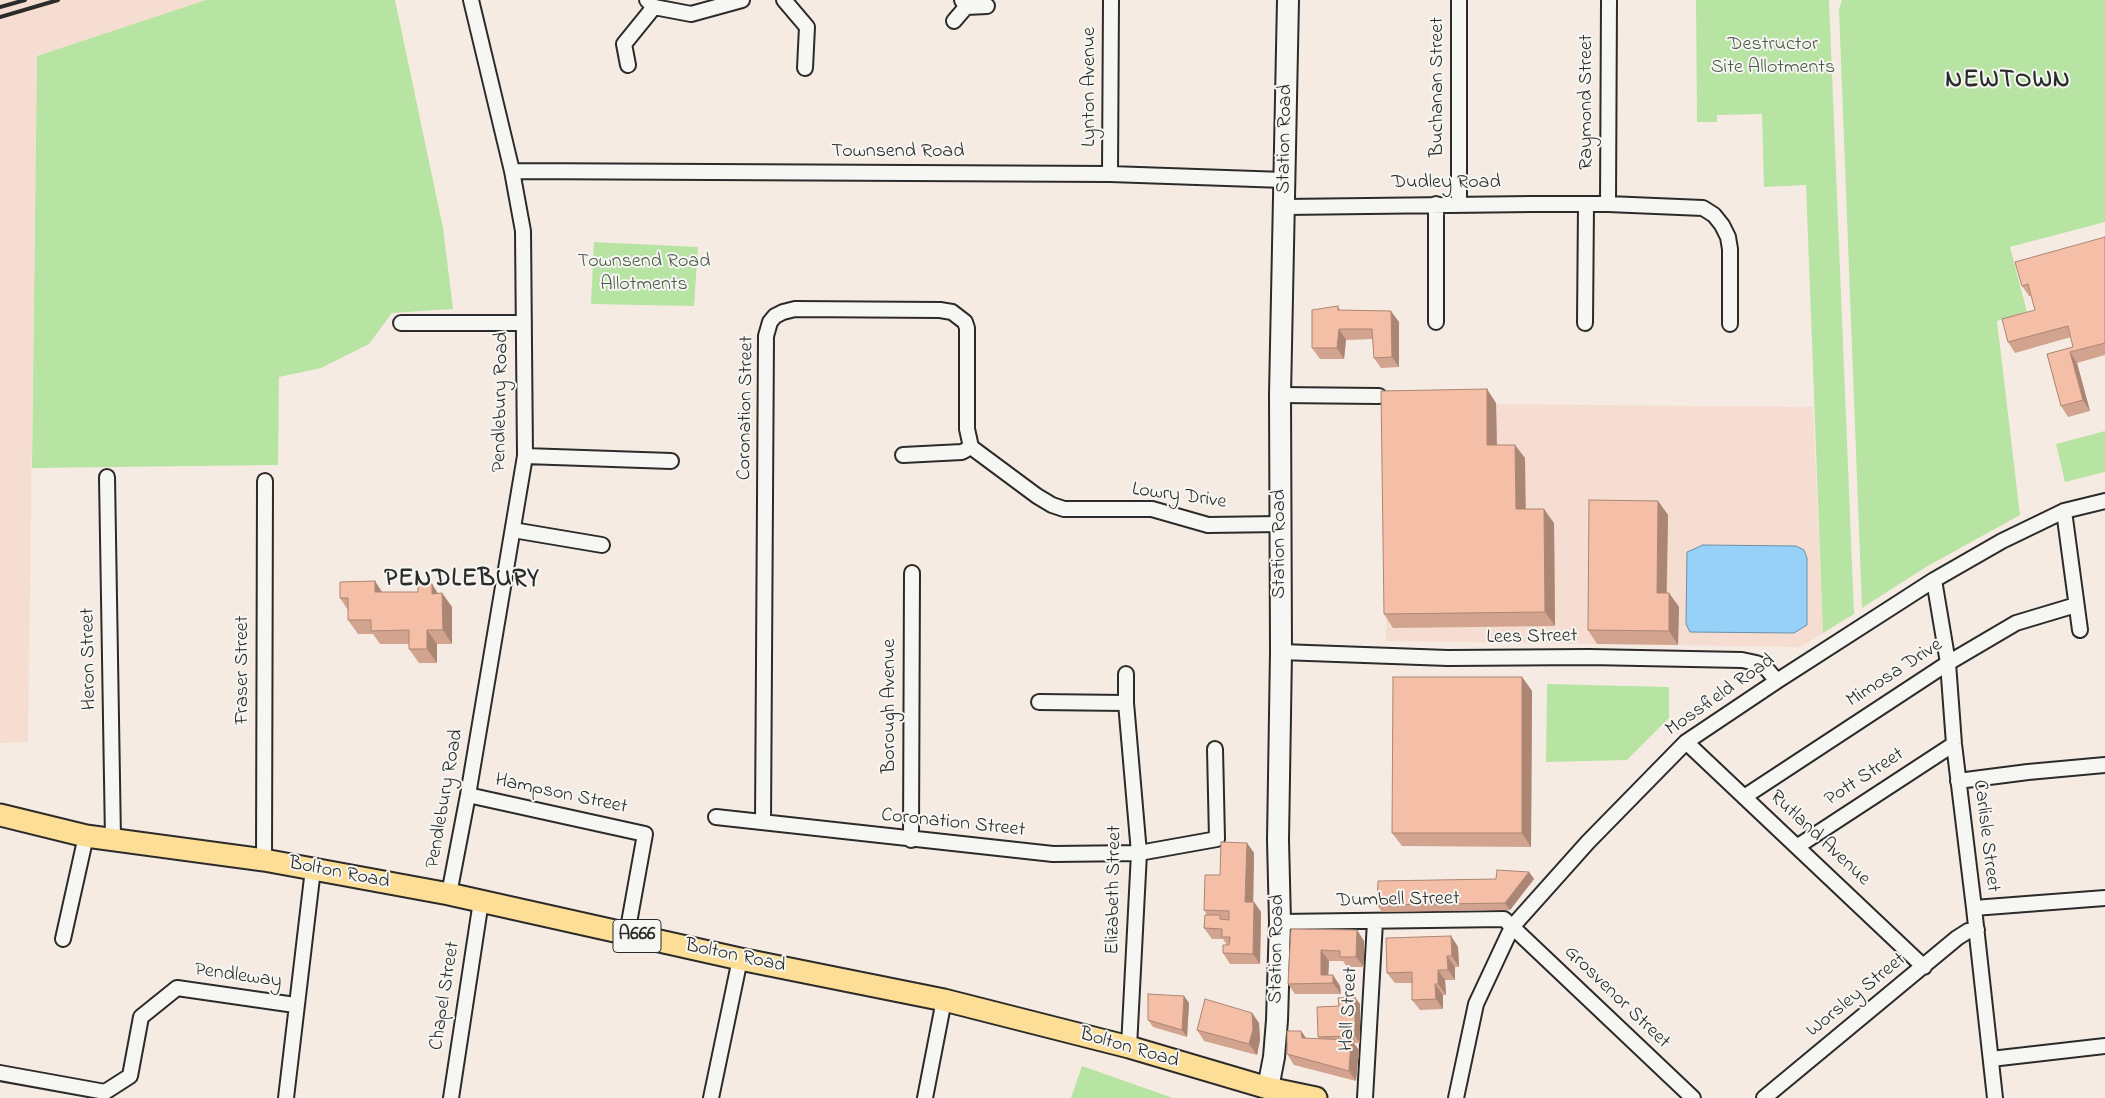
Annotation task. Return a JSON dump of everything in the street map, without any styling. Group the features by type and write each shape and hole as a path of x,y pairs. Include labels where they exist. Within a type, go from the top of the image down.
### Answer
{"main road":[{"name":"Station Road","path":"1266,1093 1275,1048 1280,922 1278,840 1282,652 1280,395 1288,0"},
{"name":"Bolton Road","path":"0,815 86,836 264,860 449,894 740,959 944,1000 1129,1047 1266,1093 1316,1098"}],"street":[{"name":"Pendlebury Road","path":"449,894 468,796 525,456 523,231 512,171 471,0"},
{"path":"628,64 624,44 650,3 691,14 742,0"},
{"path":"784,0 807,26 805,68"},
{"name":"Lynton Avenue","path":"1110,174 1111,0"},
{"name":"Buchanan Street","path":"1459,0 1459,204"},
{"name":"Raymond Street","path":"1608,204 1609,0"},
{"path":"954,21 964,3 987,6"},
{"name":"Townsend Road","path":"512,171 1110,174 1284,180"},
{"path":"1436,204 1436,322"},
{"name":"Dudley Road","path":"1285,207 1436,204 1608,204 1703,208 1714,215 1725,231 1730,249 1730,324"},
{"path":"1585,323 1586,204"},
{"name":"Coronation Street","path":"763,822 766,336 770,322 775,316 795,309 940,310 952,312 965,322 967,328 967,429 972,447"},
{"path":"401,323 524,323"},
{"path":"1280,395 1379,396"},
{"path":"903,455 962,452 972,447"},
{"name":"Lowry Drive","path":"972,447 1037,496 1052,505 1064,509 1152,509 1208,525 1280,524"},
{"path":"525,456 671,461"},
{"name":"Heron Street","path":"107,477 112,839"},
{"name":"Fraser Street","path":"264,860 265,481"},
{"name":"Mossfield Road","path":"1456,1098 1476,1004 1512,927 1588,842 1686,742 1934,580 2002,541 2064,511 2105,501"},
{"path":"2064,511 2080,630"},
{"path":"513,530 602,545"},
{"name":"Borough Avenue","path":"911,840 912,573"},
{"name":"Carlisle Street","path":"1934,580 1948,663 1958,782 1977,930 1995,1098"},
{"name":"Mimosa Drive","path":"1744,796 1948,663 2016,623 2076,605"},
{"name":"Lees Street","path":"1282,652 1448,658 1589,657 1742,660 1756,663 1765,668 1777,681"},
{"name":"Elizabeth Street","path":"1126,674 1126,703 1139,853 1129,1047"},
{"path":"1039,702 1126,703"},
{"name":"Rutland Avenue","path":"1686,742 1924,967"},
{"name":"Pott Street","path":"1798,846 1954,744"},
{"name":"Coronation Street","path":"716,818 1053,854 1139,853 1217,839 1215,749"},
{"path":"1958,782 2028,772 2105,765"},
{"name":"Hampson Street","path":"468,796 645,834 627,934"},
{"path":"63,939 86,836"},
{"path":"286,1098 295,1005 313,868"},
{"path":"1974,908 2105,898"},
{"name":"Chapel Street","path":"451,1098 481,901"},
{"name":"Dumbell Street","path":"1280,922 1504,919 1512,927"},
{"name":"Hall Street","path":"1365,1098 1376,922"},
{"name":"Grosvenor Street","path":"1512,927 1693,1098"},
{"name":"Worsley Street","path":"1764,1098 1957,938 1968,931 1977,930"},
{"path":"711,1098 740,959"},
{"name":"Pendleway","path":"0,1073 104,1092 130,1076 141,1017 177,988 295,1005"},
{"path":"925,1098 944,1000"},
{"path":"1991,1059 2105,1046"}],"shaded area":[{"path":"0,0 206,0 37,56 28,742 0,743"},
{"path":"1389,403 1813,407 1823,633 1801,647 1386,641"}],"green space":[{"path":"206,0 395,0 443,228 453,309 392,313 369,344 321,368 279,377 278,465 32,468 37,56"},
{"name":"Destructor Site Allotments","path":"1696,0 1829,0 1854,614 1823,633 1806,185 1764,187 1762,114 1717,115 1717,122 1697,122"},
{"path":"1842,0 2105,0 2105,222 2010,247 2027,312 1997,321 2020,515 1926,567 1862,608 1839,9"},
{"name":"Townsend Road Allotments","path":"594,242 698,247 694,306 591,304"},
{"path":"2105,431 2105,472 2065,482 2056,444"},
{"path":"1547,684 1669,687 1669,718 1627,760 1546,762"},
{"path":"1082,1066 1173,1098 1071,1098"}],"water":[{"path":"1703,545 1796,546 1804,550 1807,558 1807,625 1794,633 1690,632 1686,624 1687,552"}],"building":[{"path":"2105,237 2105,343 2070,352 2083,400 2061,406 2047,354 2073,347 2068,326 2008,342 2002,319 2035,310 2028,284 2022,286 2015,262"},
{"path":"1338,306 1338,310 1391,311 1392,357 1374,358 1372,329 1339,329 1337,348 1312,348 1312,310"},
{"path":"1487,389 1487,445 1515,445 1516,509 1544,509 1545,612 1384,614 1381,391"},
{"path":"1589,500 1658,501 1657,593 1669,593 1669,631 1588,630"},
{"path":"375,581 375,592 418,592 418,584 432,584 432,594 442,593 443,630 427,630 427,649 409,649 409,630 371,631 371,620 348,620 348,598 340,598 340,582"},
{"path":"1393,677 1522,677 1522,833 1392,833"},
{"path":"1221,842 1247,843 1245,902 1254,902 1253,954 1223,953 1223,945 1229,945 1230,937 1222,937 1222,929 1204,928 1205,915 1220,915 1220,919 1229,920 1229,911 1204,910 1205,875 1220,875"},
{"path":"1497,870 1529,872 1505,903 1377,905 1378,881 1496,879"},
{"path":"1291,929 1357,930 1356,957 1340,957 1340,951 1321,950 1321,975 1333,975 1333,983 1288,984"},
{"path":"1451,936 1452,956 1447,956 1448,970 1438,970 1438,984 1435,984 1436,999 1412,1000 1412,972 1387,973 1386,938"},
{"path":"1148,994 1184,996 1182,1030 1148,1020"},
{"path":"1355,997 1355,1036 1318,1037 1317,1007 1339,1006 1338,998"},
{"path":"1205,999 1252,1013 1253,1030 1249,1044 1197,1030"},
{"path":"1287,1031 1301,1031 1302,1038 1351,1040 1349,1071 1287,1054"}],"railway":[{"path":"0,7 25,0"},
{"path":"0,17 58,0"}],"district":[{"name":"NEWTOWN","path":"2008,82"},
{"name":"PENDLEBURY","path":"462,581"}]}
